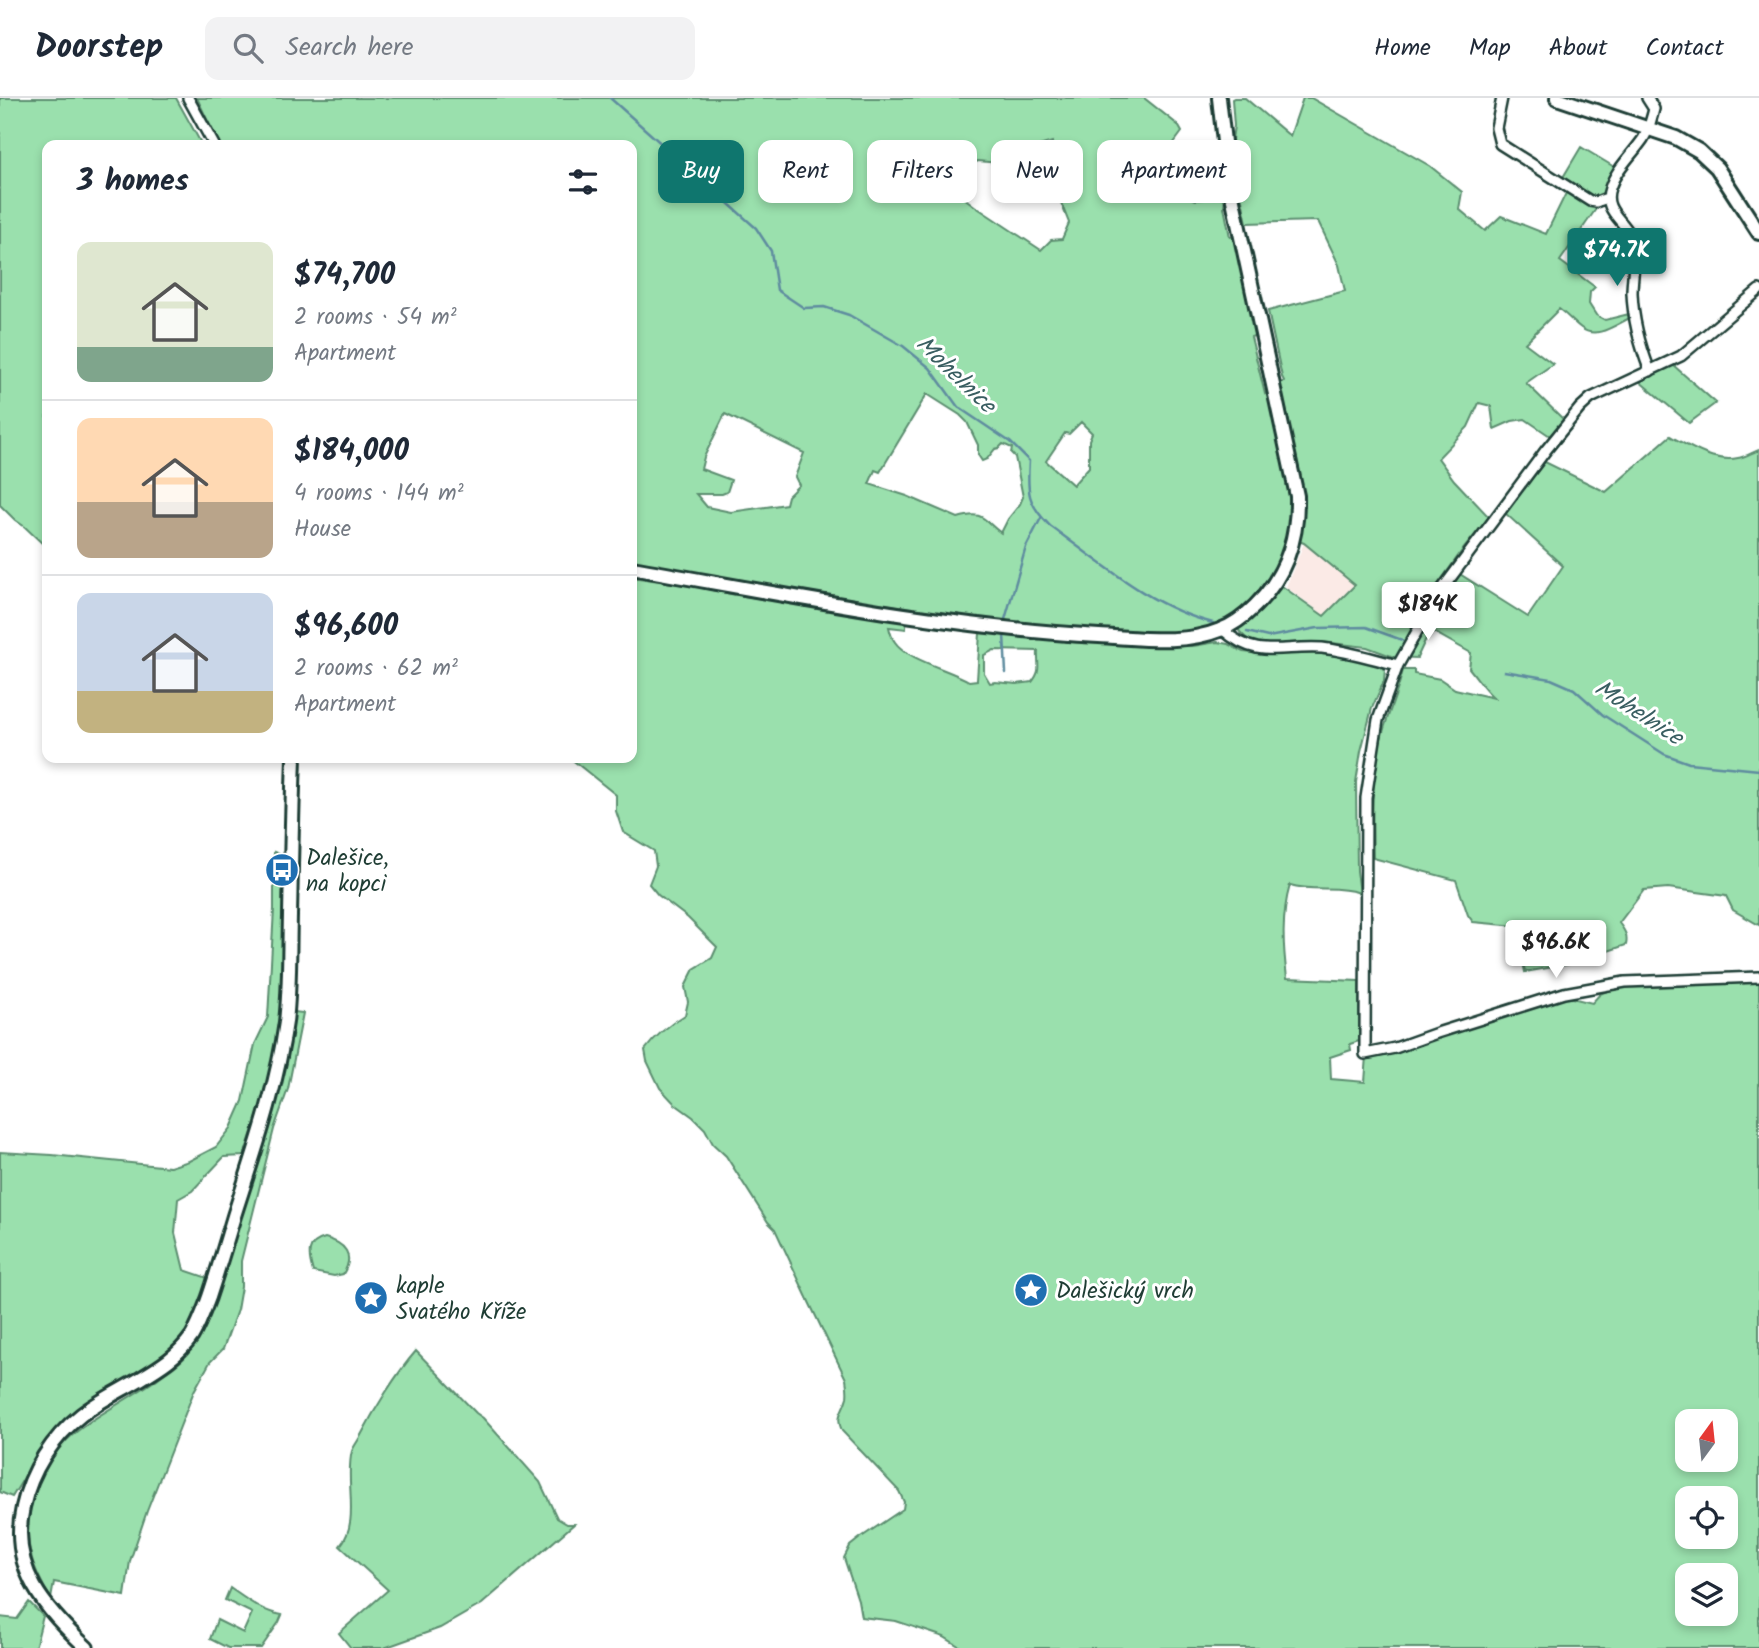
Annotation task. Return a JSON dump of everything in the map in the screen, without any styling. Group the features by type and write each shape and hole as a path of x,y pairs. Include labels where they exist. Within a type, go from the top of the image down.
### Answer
{"street":[{"path":"188,98 211,140"},
{"path":"637,569 916,617 1039,632 1161,639 1202,637 1223,630 1238,621 1275,584 1292,545 1298,508 1228,177 1219,98"},
{"path":"1502,98 1496,128 1500,144 1590,201 1597,202 1607,198"},
{"path":"1557,98 1690,144 1709,158 1759,233"},
{"path":"1647,98 1654,109 1649,129 1617,173 1607,198 1612,211 1629,230 1634,245 1632,293 1635,320 1650,371"},
{"path":"1759,290 1681,356 1591,398 1580,408 1437,596 1398,666 1378,720 1366,798 1365,1054 1395,1048 1564,993 1625,982 1759,977"},
{"path":"1223,630 1234,640 1261,650 1321,648 1356,653 1398,666"},
{"path":"87,1648 42,1601 30,1581 21,1548 20,1527 27,1488 49,1447 63,1431 82,1414 167,1363 193,1334 202,1315 270,1099 286,1020 293,763"}],"shaded area":[{"path":"1304,543 1355,585 1325,616 1286,587"}],"green space":[{"path":"0,98 176,98 199,140 42,140 42,543 0,505"},
{"path":"197,98 1144,98 1178,125 1182,132 1176,140 1097,140 1097,203 1224,203 1230,237 1235,235 1257,335 1251,337 1265,394 1284,381 1268,311 1345,291 1339,265 1318,221 1247,223 1243,203 1251,203 1251,140 1232,140 1232,99 1245,98 1290,136 1303,98 1311,98 1430,166 1462,192 1459,209 1485,231 1501,216 1546,234 1567,191 1598,206 1560,261 1595,287 1590,292 1589,304 1596,315 1605,320 1629,314 1630,318 1606,330 1593,332 1581,328 1559,309 1525,343 1553,364 1526,383 1564,420 1550,436 1525,419 1494,429 1491,406 1479,403 1468,427 1438,458 1454,480 1489,517 1436,587 1449,593 1458,573 1528,617 1563,566 1505,513 1545,462 1606,492 1670,436 1702,453 1720,458 1741,457 1759,450 1759,925 1733,910 1726,896 1668,888 1644,890 1619,923 1626,934 1626,945 1569,964 1525,972 1516,926 1473,922 1456,880 1373,858 1373,800 1377,757 1403,670 1414,670 1414,674 1440,679 1455,689 1494,698 1469,668 1471,653 1430,630 1417,658 1394,657 1367,647 1322,642 1272,646 1256,643 1240,632 1231,618 1206,631 1176,633 1023,625 637,563 637,140 217,140","holes":["927,394 967,422 982,461 1003,444 1012,448 1023,497 1001,533 978,516 958,518 907,496 869,484 875,470 880,472","725,414 804,453 795,477 799,485 788,496 786,504 731,512 707,507 696,494 727,492 731,480 701,469","1081,422 1092,433 1089,440 1089,467 1073,485 1046,461 1065,433 1069,434","1290,538 1304,543 1355,585 1324,616 1272,579"]},
{"path":"1581,147 1616,168 1606,188 1595,197 1590,198 1562,179"},
{"path":"1673,365 1716,403 1689,423 1639,381"},
{"path":"637,578 906,621 906,629 889,627 893,639 901,648 918,659 969,681 977,680 980,633 1167,646 1217,642 1243,652 1313,653 1364,659 1385,669 1384,681 1372,708 1356,782 1357,871 1360,893 1290,885 1285,908 1287,978 1359,981 1359,1041 1350,1044 1351,1050 1330,1057 1331,1079 1365,1082 1367,1056 1568,997 1592,1003 1600,994 1609,990 1640,984 1759,981 1759,1648 962,1648 944,1637 896,1621 861,1617 844,1558 850,1546 903,1509 904,1502 899,1491 842,1431 839,1417 847,1397 846,1379 775,1229 705,1129 660,1088 647,1061 645,1050 649,1045 685,1015 688,1002 685,987 694,969 712,958 717,947 649,884 656,866 654,851 623,832 616,811 616,795 576,763 637,763","holes":["994,650 1038,651 1037,674 1032,682 990,683 984,673 984,655"]},
{"path":"274,852 279,854 283,880 282,1001 278,1033 263,1099 244,1156 224,1157 192,1191 178,1199 175,1233 184,1270 211,1279 193,1326 170,1354 62,1425 44,1445 12,1497 0,1492 0,1152 170,1167 216,1147 231,1128 243,1101 255,1044 268,1017"},
{"path":"294,1012 303,1013 288,1089 274,1129 241,1261 241,1287 237,1310 223,1349 210,1362 194,1391 147,1511 130,1561 125,1596 54,1582 51,1599 38,1575 28,1541 29,1516 40,1478 51,1458 65,1442 81,1428 176,1365 198,1338 274,1106"},
{"path":"325,1238 338,1243 346,1251 348,1261 343,1274 334,1276 313,1272 310,1250 314,1243"},
{"path":"416,1351 483,1418 540,1482 557,1518 567,1524 574,1524 482,1604 440,1628 384,1648 351,1648 339,1633 388,1590 340,1546 350,1525 352,1451 386,1392"},
{"path":"230,1588 261,1608 282,1615 261,1648 228,1648 210,1639 217,1620 243,1633 252,1613 225,1600"},
{"path":"29,1602 43,1616 35,1648 0,1648 0,1617 17,1619"}],"waterway":[{"name":"Mohelnice","path":"610,98 756,228 771,251 777,290 804,308 824,307 849,315 903,346 930,368 958,407 1010,442 1029,461 1030,496 1050,526 1107,569 1148,595 1169,607 1213,623"},
{"path":"1004,623 1026,547 1041,518"},
{"name":"Mohelnice","path":"1247,632 1268,637 1318,628 1366,627 1402,640"},
{"path":"1004,634 1006,673"},
{"name":"Mohelnice","path":"1504,671 1551,679 1574,689 1603,715 1664,754 1689,763 1759,770"}],"place":[{"name":"Dalešice, na kopci","path":"282,870"},
{"name":"Dalešický vrch","path":"1031,1290"},
{"name":"kaple Svatého Kříže","path":"371,1298"}]}
